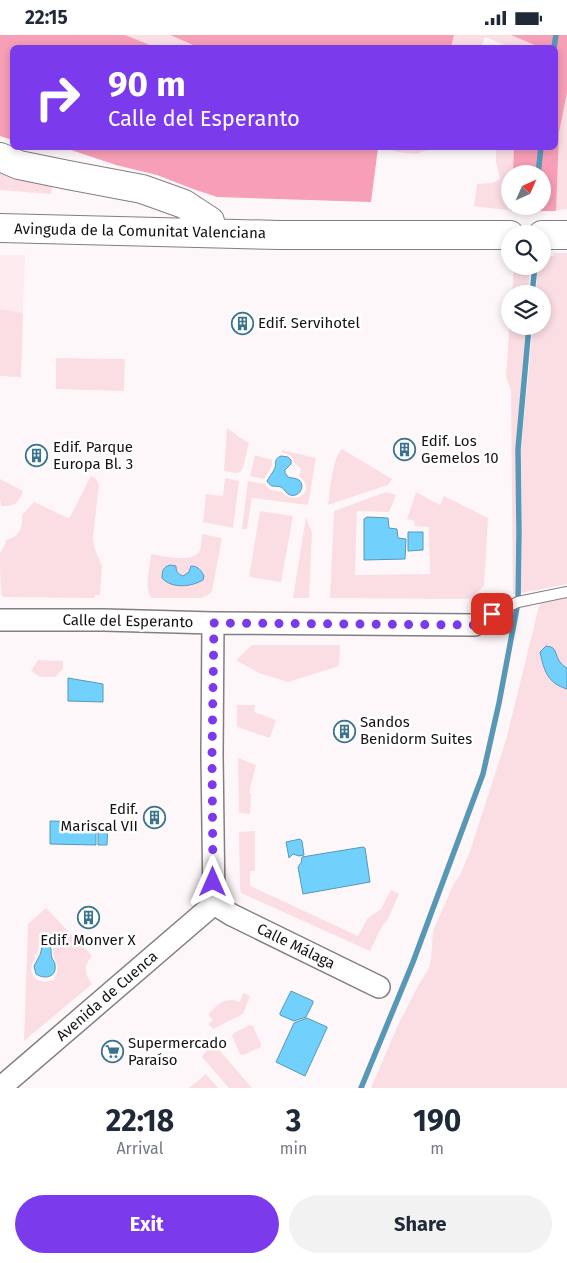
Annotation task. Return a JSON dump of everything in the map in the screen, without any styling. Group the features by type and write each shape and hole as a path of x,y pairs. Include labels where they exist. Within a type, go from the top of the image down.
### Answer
{"main road":[{"name":"Avinguda de la Comunitat Valenciana","path":"0,157 19,165 142,189 184,204 210,221"},
{"name":"Avinguda de la Comunitat Valenciana","path":"0,210 210,221 279,235"},
{"name":"Avinguda de la Comunitat Valenciana","path":"0,228 279,235 501,235"}],"street":[{"name":"Calle del Esperanto","path":"0,620 475,625 492,614"},
{"path":"214,623 212,765 214,904"},
{"name":"Calle Málaga","path":"214,904 232,915 379,987"},
{"name":"Avenida de Cuenca","path":"0,1088 214,904"}],"lane":[{"path":"492,614 518,602 567,592"}],"shaded area":[{"path":"0,35 125,35 150,45 10,45 10,139 0,136"},
{"path":"125,35 567,35 567,209 551,210 551,165 501,165 501,209 474,206 477,184 492,183 500,179 496,162 496,150 558,150 558,45 505,45 485,37 482,45 150,45"},
{"path":"170,35 454,35 452,45 193,45"},
{"path":"511,35 567,35 567,93 559,132 556,211 551,211 551,165 513,165 514,150 558,150 558,45 535,45"},
{"path":"71,150 378,150 371,202 217,197 157,175 116,165"},
{"path":"392,150 427,150 416,154"},
{"path":"0,167 53,182 51,194 0,190"},
{"path":"554,253 567,253 567,584 521,593 521,449 532,335 551,335 551,285 537,285 537,275 551,275 551,256"},
{"path":"0,255 25,255 23,313 0,309"},
{"path":"513,275 529,275 529,285 513,285"},
{"path":"0,309 23,313 21,377 0,376"},
{"path":"509,335 525,335 516,449 515,594 513,594 511,390 506,377"},
{"path":"56,358 125,359 124,391 56,389"},
{"path":"227,428 249,443 243,468 240,472 236,473 224,471"},
{"path":"342,449 392,479 388,485 328,505 334,467"},
{"path":"282,450 316,458 308,505 252,498 247,529 242,529 248,481 265,484 274,491 282,492 293,498 303,495 306,487 304,481 299,476 301,470 295,464 292,457 282,452"},
{"path":"255,455 272,460 272,466 264,479 250,476"},
{"path":"91,476 96,479 99,485 93,537 94,547 102,566 100,595 95,595 94,598 3,597 0,554 6,540 14,537 19,531 22,524 22,515 34,502 68,518 70,517"},
{"path":"225,478 239,481 233,528 203,522 206,494 223,496"},
{"path":"0,479 23,491 15,503 1,506"},
{"path":"386,492 396,495 389,512 357,511 355,575 430,574 429,527 414,526 415,521 407,519 416,492 440,505 444,496 488,518 484,586 470,599 330,598 334,511"},
{"path":"260,511 293,516 281,582 249,577"},
{"path":"306,517 312,533 309,598 293,598"},
{"path":"202,534 222,538 212,591 201,598 151,598 148,583 151,554 178,558 192,557 200,550"},
{"path":"567,597 567,1088 371,1088 397,1027 429,968 433,931 470,851 506,740 540,602"},
{"path":"252,645 340,645 339,666 288,682 259,673 236,660"},
{"path":"38,660 63,661 63,669 55,677 40,677 31,671"},
{"path":"237,705 255,705 254,712 276,720 270,738 237,727"},
{"path":"238,758 256,765 249,793 251,794 250,814 239,813"},
{"path":"255,831 255,871 250,871 250,886 358,936 367,919 381,909 391,890 399,894 387,921 382,926 370,951 241,893 239,832"},
{"path":"46,908 92,956 87,963 86,970 87,977 92,984 24,1041 28,924","holes":["44,941 53,947 57,970 55,979 45,982 33,976 31,967 40,944"]},
{"path":"243,993 250,996 243,1014 213,1029 208,1024 213,1020 208,1014 222,1002 234,1000 240,1002"},
{"path":"250,1025 253,1026 261,1047 243,1055 240,1054 232,1036 234,1033"},
{"path":"207,1036 252,1088 229,1088 202,1057 208,1047"},
{"path":"206,1074 218,1088 189,1088"}],"water":[{"path":"281,456 288,457 291,460 291,464 285,470 288,477 298,479 301,482 302,488 296,495 289,494 281,487 272,486 267,481 275,468 276,460"},
{"path":"367,517 388,518 389,528 397,529 398,538 406,539 405,559 364,560 364,519"},
{"path":"408,532 423,532 423,550 408,551"},
{"path":"170,565 176,566 178,573 183,576 189,572 191,566 196,567 203,574 203,580 182,586 166,582 162,578 162,573"},
{"path":"546,646 554,649 562,665 567,668 567,689 555,683 545,670 540,652"},
{"path":"68,678 103,684 103,702 68,701"},
{"path":"50,821 96,822 96,845 50,844"},
{"path":"98,822 108,823 107,845 98,845"},
{"path":"300,839 304,855 293,854 289,858 286,842"},
{"path":"365,848 370,882 303,894 298,867 302,857"},
{"path":"47,944 51,948 55,969 52,975 43,977 36,974 34,966 42,947"},
{"path":"291,991 313,1001 306,1017 294,1021 280,1015"},
{"path":"307,1018 327,1028 305,1076 276,1062 294,1023"}],"waterway":[{"path":"554,45 556,35"},
{"path":"539,165 541,150"},
{"path":"533,285 534,275"},
{"path":"361,1088 413,962 483,774 499,703 518,602 518,449 528,335"}],"place":[{"name":"Edif. Servihotel","path":"242,323"},
{"name":"Edif. Los Gemelos 10","path":"405,450"},
{"name":"Edif. Parque Europa Bl. 3","path":"37,456"},
{"name":"Sandos Benidorm Suites","path":"344,731"},
{"name":"Edif. Mariscal VII","path":"154,818"},
{"name":"Edif. Monver X","path":"88,917"},
{"name":"Supermercado Paraíso","path":"112,1052"}],"route":[{"path":"213,882 214,623 475,625 492,614"}]}
